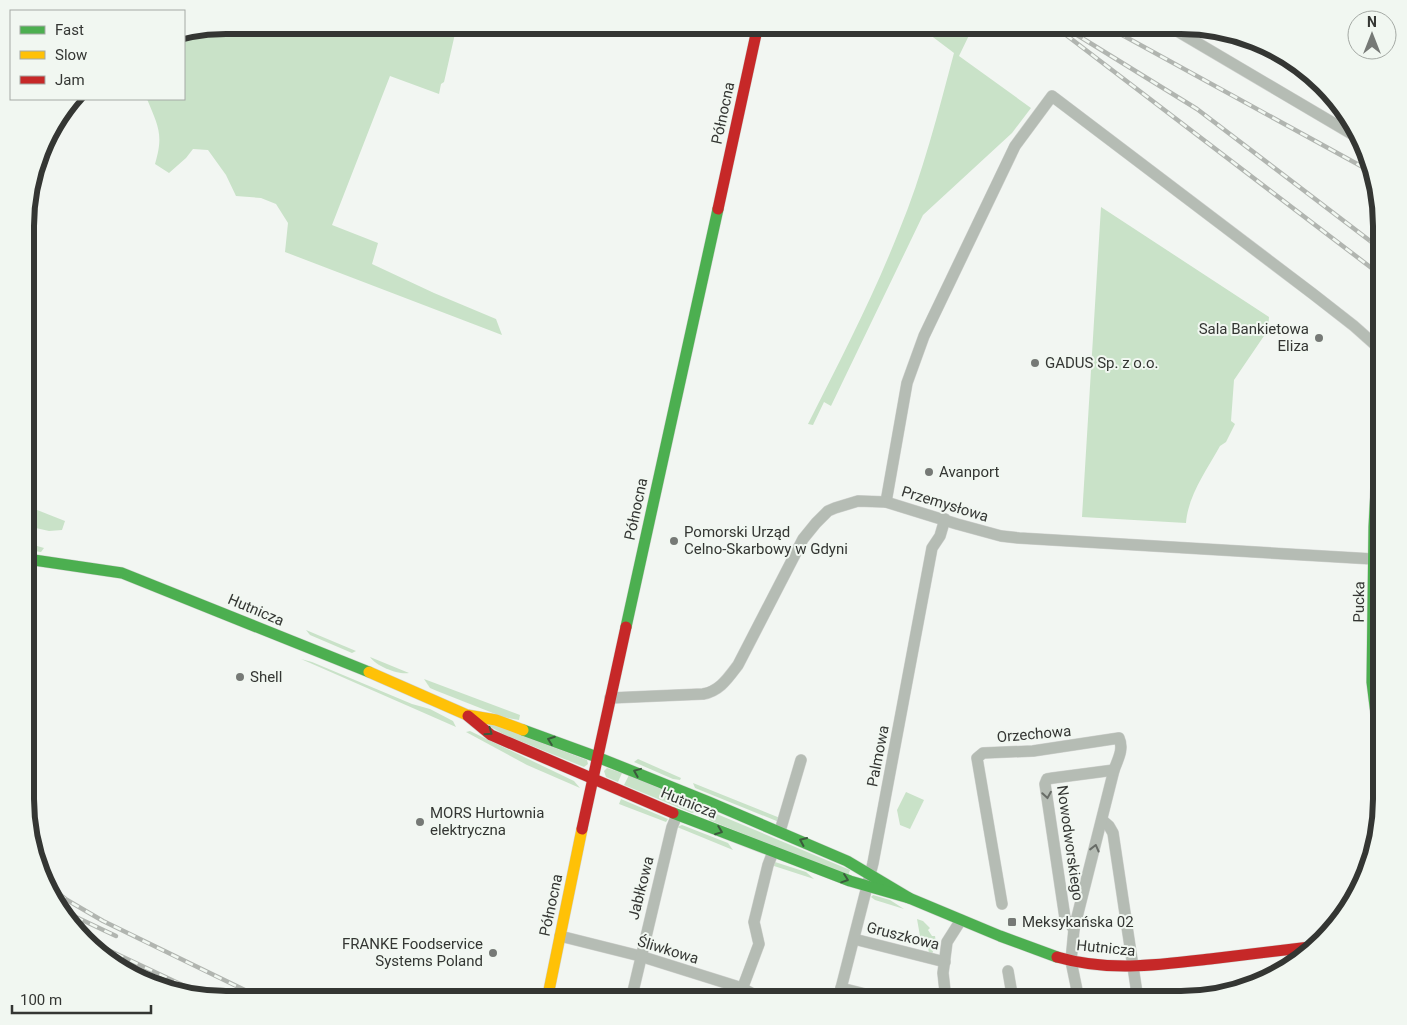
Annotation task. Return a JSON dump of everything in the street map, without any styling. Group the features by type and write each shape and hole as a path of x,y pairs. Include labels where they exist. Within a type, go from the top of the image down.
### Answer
{"main road":[{"name":"Północna","path":"549,991 597,757 756,34"},
{"name":"Pucka","path":"1373,559 1373,690"},
{"name":"Hutnicza","path":"34,560 122,573 357,668 467,715 496,720 597,757 780,831 847,861 909,898"},
{"name":"Hutnicza","path":"467,715 491,735 677,815 867,886 909,898 960,920 1071,961 1133,968 1173,965 1303,948"},
{"path":"701,824 709,802"}],"street":[{"path":"1182,34 1349,133"},
{"path":"886,502 904,397 914,360 1015,146 1052,96 1313,294 1373,343"},
{"name":"Przemysłowa","path":"610,698 703,694 717,689 738,665 811,527 828,511 848,504 869,500 886,502 1001,536 1373,559"},
{"name":"Palmowa","path":"840,991 870,873 932,548 940,536 945,519"},
{"name":"Orzechowa","path":"1002,904 977,758 983,753 1034,751 1119,738 1122,743 1122,751 1114,770"},
{"path":"780,831 801,760"},
{"name":"Nowodworskiego","path":"1074,929 1065,918 1045,784 1047,779 1114,770 1074,929 1071,961 1077,991"},
{"name":"Jabłkowa","path":"633,991 672,827 677,815"},
{"path":"1102,820 1113,833 1137,991"},
{"path":"741,991 759,944 754,922 773,852"},
{"path":"945,991 943,979 947,942 960,920"},
{"name":"Śliwkowa","path":"560,936 640,956 748,991"},
{"name":"Gruszkowa","path":"854,939 945,962"},
{"path":"1008,971 1011,991"},
{"path":"841,988 853,991"}],"green space":[{"path":"213,34 455,34 444,82 441,84 439,94 390,76 332,225 378,243 372,264 496,319 502,335 285,252 288,223 276,204 261,198 236,196 226,175 208,150 193,149 169,173 155,164 158,154 159,137 154,116 147,100 185,100 185,38"},
{"path":"929,34 970,34 959,56 1031,108 1012,133 923,215 831,406 824,402 813,425 808,424 856,329 908,209 954,53"},
{"path":"1101,207 1269,317 1268,330 1234,380 1231,421 1235,424 1226,442 1220,446 1194,493 1186,523 1082,517"},
{"path":"34,509 65,521 62,530 49,531 34,528"},
{"path":"34,545 44,548 41,552 34,551"},
{"path":"306,630 356,651 352,653 310,635"},
{"path":"370,657 409,673 399,673 388,669 377,664"},
{"path":"301,659 412,704 430,709 453,721 456,727"},
{"path":"424,679 520,715 519,720 503,717 430,688"},
{"path":"473,717 587,760 588,764 584,767 505,735"},
{"path":"470,731 574,781 580,788 527,765 466,732"},
{"path":"638,759 681,778 680,780 673,779 634,762"},
{"path":"607,768 622,773 618,782 606,777 604,771"},
{"path":"629,775 697,804 697,811 692,813 624,785"},
{"path":"693,783 780,818 779,822 695,788"},
{"path":"906,792 924,800 910,829 900,825 897,810"},
{"path":"621,799 668,819 666,822 619,804"},
{"path":"712,812 850,870 848,876 709,820"},
{"path":"682,825 728,843 733,850 677,827"},
{"path":"775,862 806,872 814,879 771,865"},
{"path":"873,895 890,900 904,909 875,900 871,897"},
{"path":"917,919 923,921 930,928 928,930 932,936 935,936 936,943 933,944 931,949 933,951 932,955 929,953 926,937 920,936"}],"railway":[{"path":"1065,34 1373,269"},
{"path":"1075,34 1197,109 1373,243"},
{"path":"1120,34 1364,168"},
{"path":"57,893 103,921 247,991"},
{"path":"73,916 116,936"},
{"path":"104,948 189,988"}],"traffic: fast":[{"path":"626,627 718,209"},
{"path":"34,560 122,573 369,672"},
{"path":"1373,604 1373,690"},
{"path":"523,730 597,757 709,802 847,861 909,898"},
{"path":"673,813 850,881 909,898 1000,936 1057,957"}],"traffic: slow":[{"path":"369,672 467,715 496,720 523,730"},
{"path":"549,991 582,829"}],"traffic: jam":[{"path":"718,209 756,34"},
{"path":"582,829 626,627"},
{"path":"468,716 491,735 673,813"},
{"path":"1057,957 1076,962 1134,966 1303,948"}],"place":[{"name":"Sala Bankietowa Eliza","path":"1319,338"},
{"name":"GADUS Sp. z o.o.","path":"1035,363"},
{"name":"Avanport","path":"929,472"},
{"name":"Pomorski Urząd Celno-Skarbowy w Gdyni","path":"674,541"},
{"name":"Shell","path":"240,677"},
{"name":"MORS Hurtownia elektryczna","path":"420,822"},
{"name":"Meksykańska 02","path":"1012,922"},
{"name":"FRANKE Foodservice Systems Poland","path":"493,953"}]}
